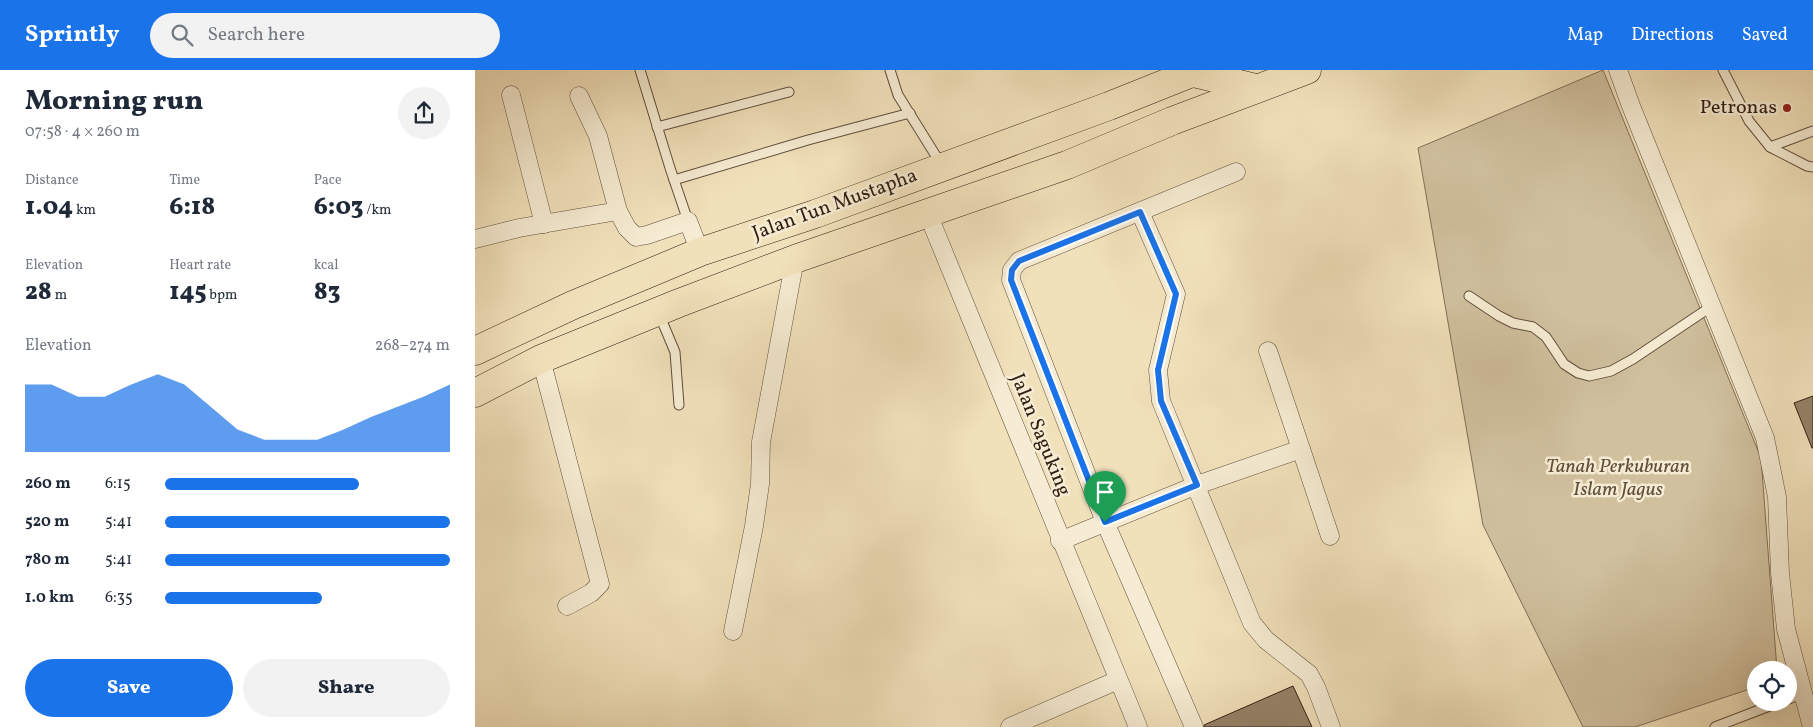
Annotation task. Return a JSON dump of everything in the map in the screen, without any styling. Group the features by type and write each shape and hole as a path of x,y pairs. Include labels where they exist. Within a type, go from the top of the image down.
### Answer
{"main road":[{"path":"1109,106 1145,70"},
{"path":"475,393 541,359 658,311 795,259 1067,164 1256,88 1307,70"},
{"path":"1181,118 1200,71 1256,88"},
{"name":"Jalan Tun Mustapha","path":"475,351 573,305 700,252 815,214 1200,71"}],"street":[{"path":"1618,70 1765,438 1777,497 1780,573 1791,661"},
{"path":"511,95 544,224"},
{"path":"579,96 598,136 618,210 627,228 636,237 647,236 688,221 700,252"},
{"path":"1194,727 1105,522 1011,280 1012,270 1019,261 1236,172"},
{"path":"475,239 618,210"},
{"path":"1140,212 1176,294 1158,370 1161,401 1252,623 1266,640 1309,674 1316,686 1331,727"},
{"name":"Jalan Saguking","path":"927,214 1138,727"},
{"path":"733,630 754,526 760,484 761,442 795,259"},
{"path":"1268,351 1330,536"},
{"path":"541,359 600,584 591,594 567,606"},
{"path":"1060,541 1197,485 1301,449"},
{"path":"1010,727 1118,680"},
{"path":"1797,698 1813,727"}],"lane":[{"path":"640,70 688,221"},
{"path":"890,70 898,95 942,166"},
{"path":"1723,70 1749,122 1770,147 1807,166 1813,167"},
{"path":"657,126 789,92"},
{"path":"674,180 808,140 910,114"},
{"path":"1770,147 1813,131"},
{"path":"1469,296 1499,316 1533,327 1546,337 1564,364 1589,376 1611,371 1633,359 1712,306"},
{"path":"658,311 675,352 679,405"},
{"path":"1715,727 1757,711"}],"green space":[{"name":"Tanah Perkuburan Islam Jagus","path":"1603,70 1761,458 1776,661 1747,661 1747,690 1635,727 1583,727 1483,525 1418,148"}],"building":[{"path":"1813,396 1813,448 1812,448 1794,403"},
{"path":"1293,686 1312,727 1204,727 1204,725"}],"place":[{"name":"Petronas","path":"1787,108"}],"route":[{"path":"1140,212 1176,294 1158,370 1159,388 1161,401 1197,485 1105,522 1011,280 1012,270 1019,261 1140,212"}]}
